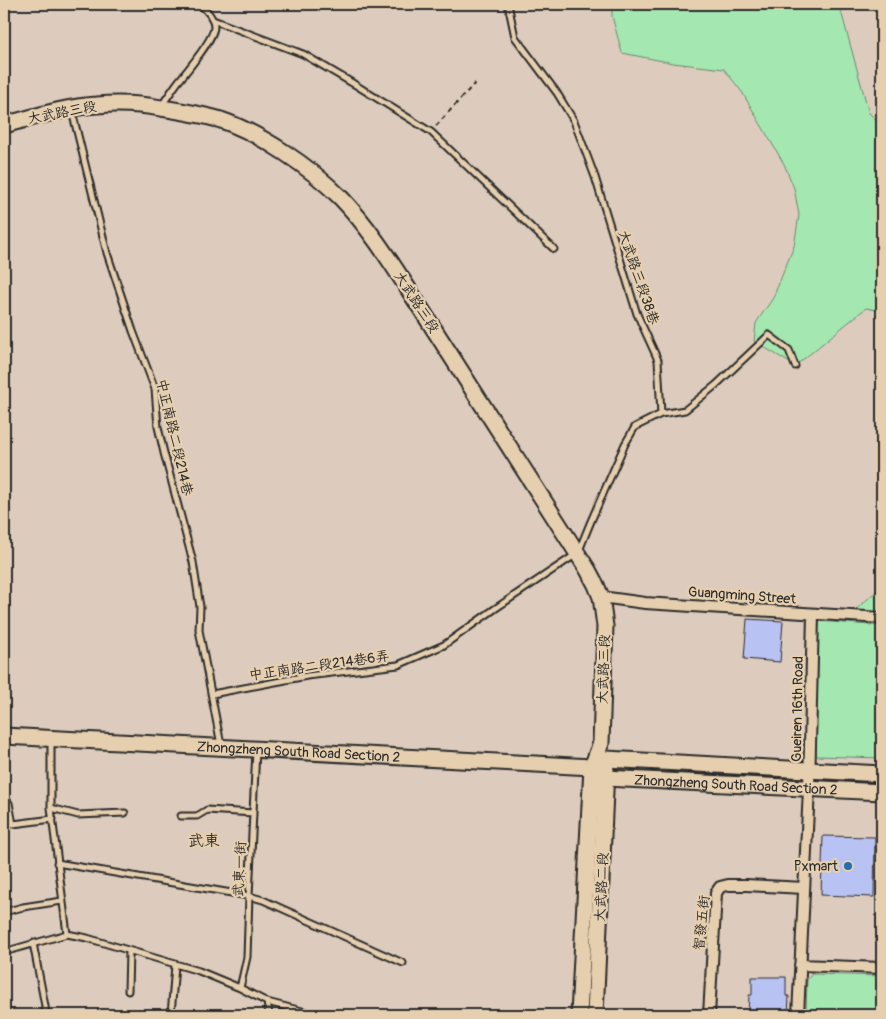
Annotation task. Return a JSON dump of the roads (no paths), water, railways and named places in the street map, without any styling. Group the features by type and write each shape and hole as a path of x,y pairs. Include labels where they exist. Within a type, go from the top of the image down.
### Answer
{"street":[{"name":"大武路三段","path":"4,125 71,108 97,104 143,104 181,110 220,120 285,152 340,197 368,230 404,281 578,553 601,597 605,640 600,743 592,767"},
{"name":"Guangming Street","path":"601,597 645,603 882,618"},
{"name":"Gueiren 16th Road","path":"798,1015 809,789 813,614"},
{"name":"Zhongzheng South Road Section 2","path":"4,736 592,767"},
{"name":"大武路三段","path":"600,743 606,759"},
{"name":"Zhongzheng South Road Section 2","path":"606,759 882,774"},
{"path":"605,778 592,767 606,759"},
{"name":"大武路二段","path":"595,1015 606,759"},
{"name":"大武路二段","path":"579,1015 592,767"},
{"name":"Zhongzheng South Road Section 2","path":"605,778 882,792"},
{"name":"智發五街","path":"709,1015 716,894 720,887 746,885 804,888"},
{"path":"800,965 882,968"}],"lane":[{"path":"160,108 198,57 214,29 213,20 200,4"},
{"name":"大武路三段38巷","path":"508,4 515,38 551,85 574,121 595,177 637,314 658,360 660,414"},
{"path":"213,20 303,54 431,132 554,249"},
{"name":"中正南路二段214巷","path":"71,108 107,253 155,389 158,427 194,562 200,607 199,630 221,748"},
{"path":"578,553 625,444 635,428 660,414 684,410 716,385 769,335 789,350 795,366"},
{"name":"中正南路二段214巷6弄","path":"212,694 307,676 398,665 444,645 578,553"},
{"path":"51,738 51,808 67,934"},
{"name":"武東一街","path":"240,988 247,957 256,750"},
{"path":"4,799 9,803 13,824 53,819"},
{"path":"51,808 78,815 125,812"},
{"path":"181,816 197,816 207,810 253,813"},
{"path":"57,864 249,896 263,900 403,963"},
{"path":"4,912 62,901"},
{"path":"4,952 67,934 87,938 199,971 240,988 267,1002 318,1015"},
{"path":"33,943 46,1006 46,1015"},
{"path":"128,991 129,951"},
{"path":"171,1015 175,965"},
{"path":"267,1002 269,1015"}],"place":[{"name":"Pxmart","path":"848,866"}],"district":[{"name":"武東","path":"204,840"}]}
